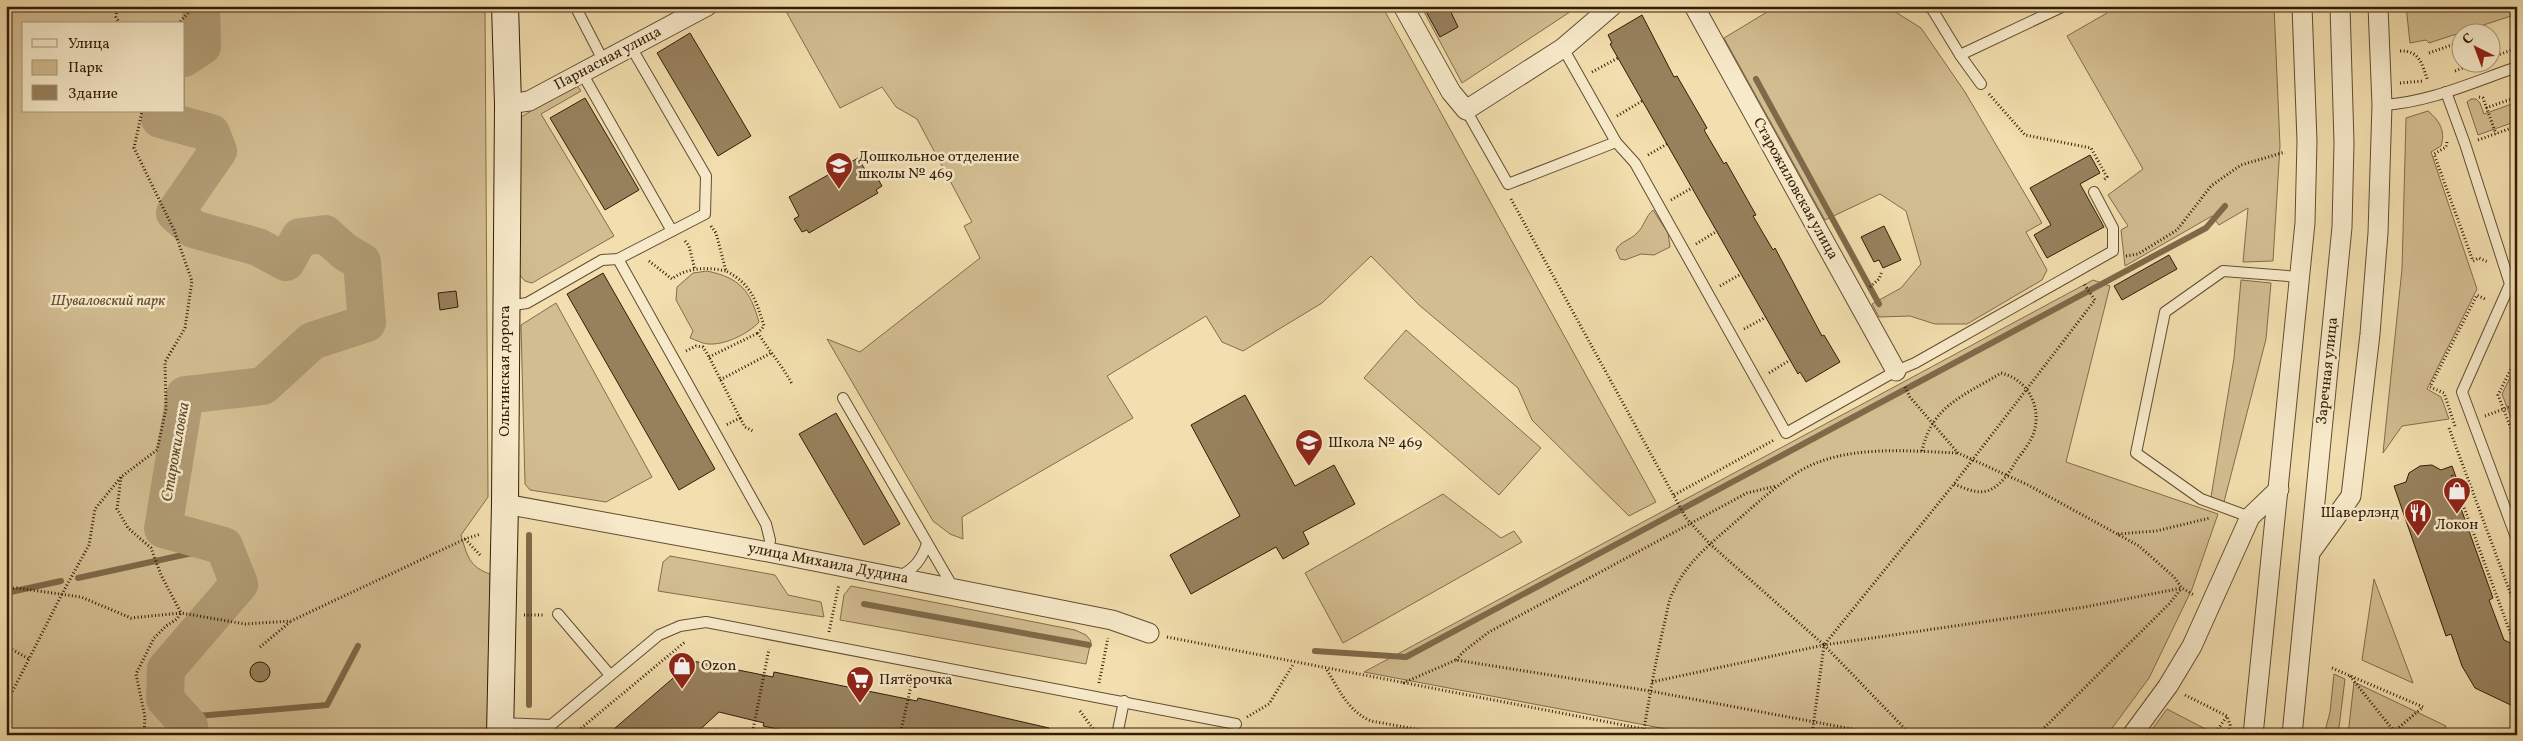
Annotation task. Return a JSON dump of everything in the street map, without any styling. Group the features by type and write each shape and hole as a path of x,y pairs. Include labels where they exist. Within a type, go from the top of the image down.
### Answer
{"street":[{"name":"Ольгинская дорога","path":"500,729 505,504 508,104 505,6"},
{"name":"Парнасная улица","path":"508,104 529,101 706,6"},
{"path":"1403,6 1451,92 1466,110 1563,48 1612,6"},
{"name":"Старожиловская улица","path":"1694,6 1900,377"},
{"path":"2253,735 2304,223 2307,141 2302,6"},
{"name":"Заречная улица","path":"2292,735 2342,227 2344,142 2340,6"},
{"path":"2311,551 2351,496 2371,324 2378,233 2382,104 2378,6"},
{"path":"2132,735 2168,686 2192,646 2250,517 2279,489"},
{"name":"улица Михаила Дудина","path":"505,504 842,566 954,590 1112,620 1149,633"}],"lane":[{"path":"575,6 604,62"},
{"path":"1927,6 1932,9 1960,55 1981,84"},
{"path":"1960,55 2064,6"},
{"path":"506,306 527,303 602,260 618,259 705,214 706,176 631,47"},
{"path":"1563,48 1616,142 1635,163 1660,206 1786,433 1900,377 1916,363 2114,251 2113,228 2094,192"},
{"path":"2382,104 2401,104 2446,92 2517,67"},
{"path":"582,73 673,230"},
{"path":"2446,92 2513,282 2462,392 2517,540"},
{"path":"1466,110 1508,184 1616,142"},
{"path":"618,259 766,524 770,540 768,552"},
{"path":"2250,517 2201,500 2136,453 2165,312 2223,272 2300,277"},
{"path":"843,398 954,590"},
{"path":"896,577 909,571 921,561 927,544"},
{"path":"558,614 610,675"},
{"path":"500,729 551,725 660,635 680,626 706,622 1236,724"},
{"path":"1117,735 1124,701"}],"path":[{"path":"117,6 116,17 119,22"},
{"path":"180,22 194,6"},
{"path":"2429,53 2450,46"},
{"path":"2500,54 2517,48"},
{"path":"2399,51 2410,51 2419,57 2428,81"},
{"path":"1581,79 1618,58"},
{"path":"2400,83 2433,79"},
{"path":"1981,84 2025,135 2091,148 2108,176 2094,192"},
{"path":"2486,108 2517,97"},
{"path":"1606,122 1642,101"},
{"path":"6,704 89,545 94,509 121,476 157,450 166,409 165,362 185,328 192,281 174,230 134,148 142,112"},
{"path":"2465,144 2517,126"},
{"path":"2448,137 2446,147 2434,154 2473,261 2479,258 2492,267"},
{"path":"1635,163 1667,144"},
{"path":"2114,251 2128,256 2138,254 2177,230 2211,186 2241,164 2285,152"},
{"path":"1508,184 1511,202 1690,525 1824,645 1911,735"},
{"path":"1660,206 1692,188"},
{"path":"705,214 716,233 726,271"},
{"path":"673,230 689,246 695,270"},
{"path":"1684,250 1717,231"},
{"path":"634,251 672,279 681,272 710,268 726,271 741,279 755,298 764,326 758,332 709,356"},
{"path":"1875,285 1882,271"},
{"path":"1708,293 1741,274"},
{"path":"1812,735 1824,645 1954,484 2095,300 2081,280"},
{"path":"2455,426 2444,393 2430,387 2477,295 2489,301 2494,298"},
{"path":"1733,336 1766,317"},
{"path":"758,332 771,353 780,360 792,384"},
{"path":"673,358 696,346 703,347 745,427 753,431"},
{"path":"720,380 771,353"},
{"path":"2517,357 2498,395 2517,444"},
{"path":"1757,380 1790,360"},
{"path":"1922,451 1926,433 1941,410 2001,373 2014,376 2027,389 2037,412 2034,433 2007,476 1988,491 1974,491 1954,484"},
{"path":"1900,377 1910,397 1958,453 2007,476 2139,546 2174,577 2182,588 2195,596"},
{"path":"2473,420 2517,404"},
{"path":"714,432 740,418"},
{"path":"2449,428 2517,611"},
{"path":"1674,495 1786,433"},
{"path":"1644,729 1650,691 1672,593 1689,564 1710,544 1780,485 1800,471 1829,458 1865,453 1922,451 1958,453"},
{"path":"2452,475 2512,640 2517,642"},
{"path":"121,476 117,508 128,528 151,548 161,575 181,613"},
{"path":"1402,684 1456,660 1464,651 1489,632 1747,493 1780,485"},
{"path":"2117,534 2156,532 2215,517"},
{"path":"260,647 291,621 464,539 483,533 504,533"},
{"path":"464,539 483,558"},
{"path":"826,645 842,566"},
{"path":"6,589 17,588 81,598 131,618 181,613 245,624 291,621"},
{"path":"1652,682 1824,645 2085,607 2182,588"},
{"path":"2037,735 2169,604 2182,588"},
{"path":"144,735 145,716 136,674 154,638 166,626 177,619 181,613"},
{"path":"520,615 558,614"},
{"path":"1096,696 1112,620"},
{"path":"1149,633 1327,670 1674,735"},
{"path":"573,735 686,641 695,640"},
{"path":"6,646 29,659"},
{"path":"752,735 769,649 760,647"},
{"path":"1456,660 1650,691 1884,735"},
{"path":"1236,724 1269,704 1294,663"},
{"path":"2332,668 2423,707 2396,733 2390,735"},
{"path":"1327,670 1351,708 1360,717 1371,721 1449,735"},
{"path":"2350,675 2396,733"},
{"path":"900,735 913,677"},
{"path":"2168,686 2227,716 2230,735"},
{"path":"2214,735 2227,716"},
{"path":"710,735 716,730 740,735"}],"green space":[{"name":"Шуваловский парк","path":"6,6 485,6 488,497 461,535 467,554 473,564 490,574 487,735 6,735"},
{"path":"783,6 1382,6 1656,502 1629,516 1532,420 1518,388 1419,305 1371,256 1322,303 1243,351 1222,342 1206,316 1107,376 1133,418 962,517 963,539 950,534 933,521 827,339 860,352 980,258 964,226 972,222 917,119 896,107 882,87 840,108"},
{"path":"1421,6 1579,6 1462,83"},
{"path":"1777,6 1886,6 1921,28 1965,92 2042,223 2026,232 2047,270 2042,280 1967,324 1935,324 1910,316 1879,317 1872,304 1901,288 1921,264 1906,211 1880,194 1825,220 1724,38"},
{"path":"2104,6 2274,6 2280,146 2273,261 2243,262 2248,208 2219,225 2212,216 2125,266 2121,230 2128,226 2108,195 2143,169 2067,36 2107,13"},
{"path":"2406,6 2517,6 2517,14 2493,22 2450,22 2450,36 2429,43 2426,40 2410,43"},
{"path":"576,84 581,91 541,114 614,236 532,283 525,281 517,272 521,117"},
{"path":"2471,99 2476,99 2480,103 2484,114 2517,102 2517,121 2478,135 2467,102"},
{"path":"2428,111 2438,122 2442,131 2441,146 2431,152 2477,289 2427,389 2441,397 2449,419 2402,426 2383,453 2402,269 2406,118"},
{"path":"1653,210 1668,233 1670,247 1654,255 1641,254 1625,260 1620,259 1616,250 1618,247 1639,231"},
{"path":"707,271 728,277 742,287 752,302 759,322 749,331 722,343 709,344 690,338 693,331 676,300 677,287 693,273"},
{"path":"2093,280 2110,286 2066,462 2218,514 2192,589 2149,678 2107,735 1698,735 1364,672"},
{"path":"2241,280 2271,283 2266,339 2224,502 2211,497 2234,358"},
{"path":"556,303 652,477 606,502 530,490 525,484 521,325"},
{"path":"1406,330 1541,448 1499,495 1364,378"},
{"path":"2517,363 2517,434 2502,394"},
{"path":"1443,494 1501,538 1514,531 1522,542 1343,643 1305,573"},
{"path":"670,556 775,575 788,595 821,602 824,617 658,591 663,562"},
{"path":"2374,579 2413,683 2362,660"},
{"path":"851,586 1075,630 1086,635 1091,641 1086,664 840,620 844,595"},
{"path":"2334,674 2345,679 2338,735 2324,735 2330,712"},
{"path":"2354,682 2446,726 2443,732 2450,735 2348,735"},
{"path":"2167,709 2217,735 2148,735"}],"building":[{"path":"1423,6 1448,6 1458,27 1440,37"},
{"path":"1642,15 1674,77 1677,76 1707,128 1704,130 1724,164 1726,162 1756,215 1753,216 1773,250 1775,248 1822,336 1824,335 1840,362 1806,382 1800,372 1798,374 1610,44 1612,43 1608,35"},
{"path":"690,33 751,136 718,156 657,53"},
{"path":"585,98 639,190 605,210 550,118"},
{"path":"2090,155 2100,173 2080,184 2104,227 2047,258 2034,235 2051,225 2030,188"},
{"path":"858,158 869,176 874,172 882,186 876,190 878,193 809,233 807,230 802,232 794,219 799,216 789,197"},
{"path":"1884,226 1901,260 1883,268 1879,260 1874,262 1861,237"},
{"path":"2169,255 2177,269 2122,300 2114,286"},
{"path":"603,273 715,469 679,490 567,294"},
{"path":"456,291 458,307 440,310 438,293"},
{"path":"1245,395 1295,486 1334,465 1355,504 1303,532 1309,544 1283,559 1276,547 1191,594 1170,555 1240,516 1191,425"},
{"path":"836,413 900,524 864,545 799,434"},
{"path":"2432,465 2441,470 2452,466 2460,488 2454,489 2493,598 2489,600 2504,640 2517,646 2517,708 2475,688 2462,666 2451,634 2446,636 2394,486 2406,482 2409,473 2420,466"},
{"path":"693,661 773,677 774,672 917,701 918,698 1049,728 1049,735 807,735 763,726 764,723 719,712 694,735 607,735"},
{"path":"260,662 267,665 270,672 267,679 260,682 253,679 250,672 253,665"}],"waterway":[{"name":"Старожиловка","path":"185,57 202,46 201,6"},
{"path":"1756,79 1879,304"},
{"name":"Старожиловка","path":"164,112 160,119 211,133 218,151 175,213 193,229 258,247 286,262 300,237 325,234 345,252 362,262 367,323 312,341 263,386 185,395 163,529 224,546 239,584 166,669 165,699 189,726 190,735"},
{"path":"1315,651 1406,657 2206,228 2225,206"},
{"path":"529,535 529,705"},
{"path":"78,578 224,546"},
{"path":"6,593 61,581"},
{"path":"864,604 1089,645"},
{"path":"189,726 198,716 327,705 358,646"}],"place":[{"name":"Дошкольное отделение школы № 469","path":"839,190"},
{"name":"Школа № 469","path":"1309,467"},
{"name":"Локон","path":"2457,515"},
{"name":"Шаверлэнд","path":"2418,537"},
{"name":"Ozon","path":"682,690"},
{"name":"Пятёрочка","path":"860,704"}]}
